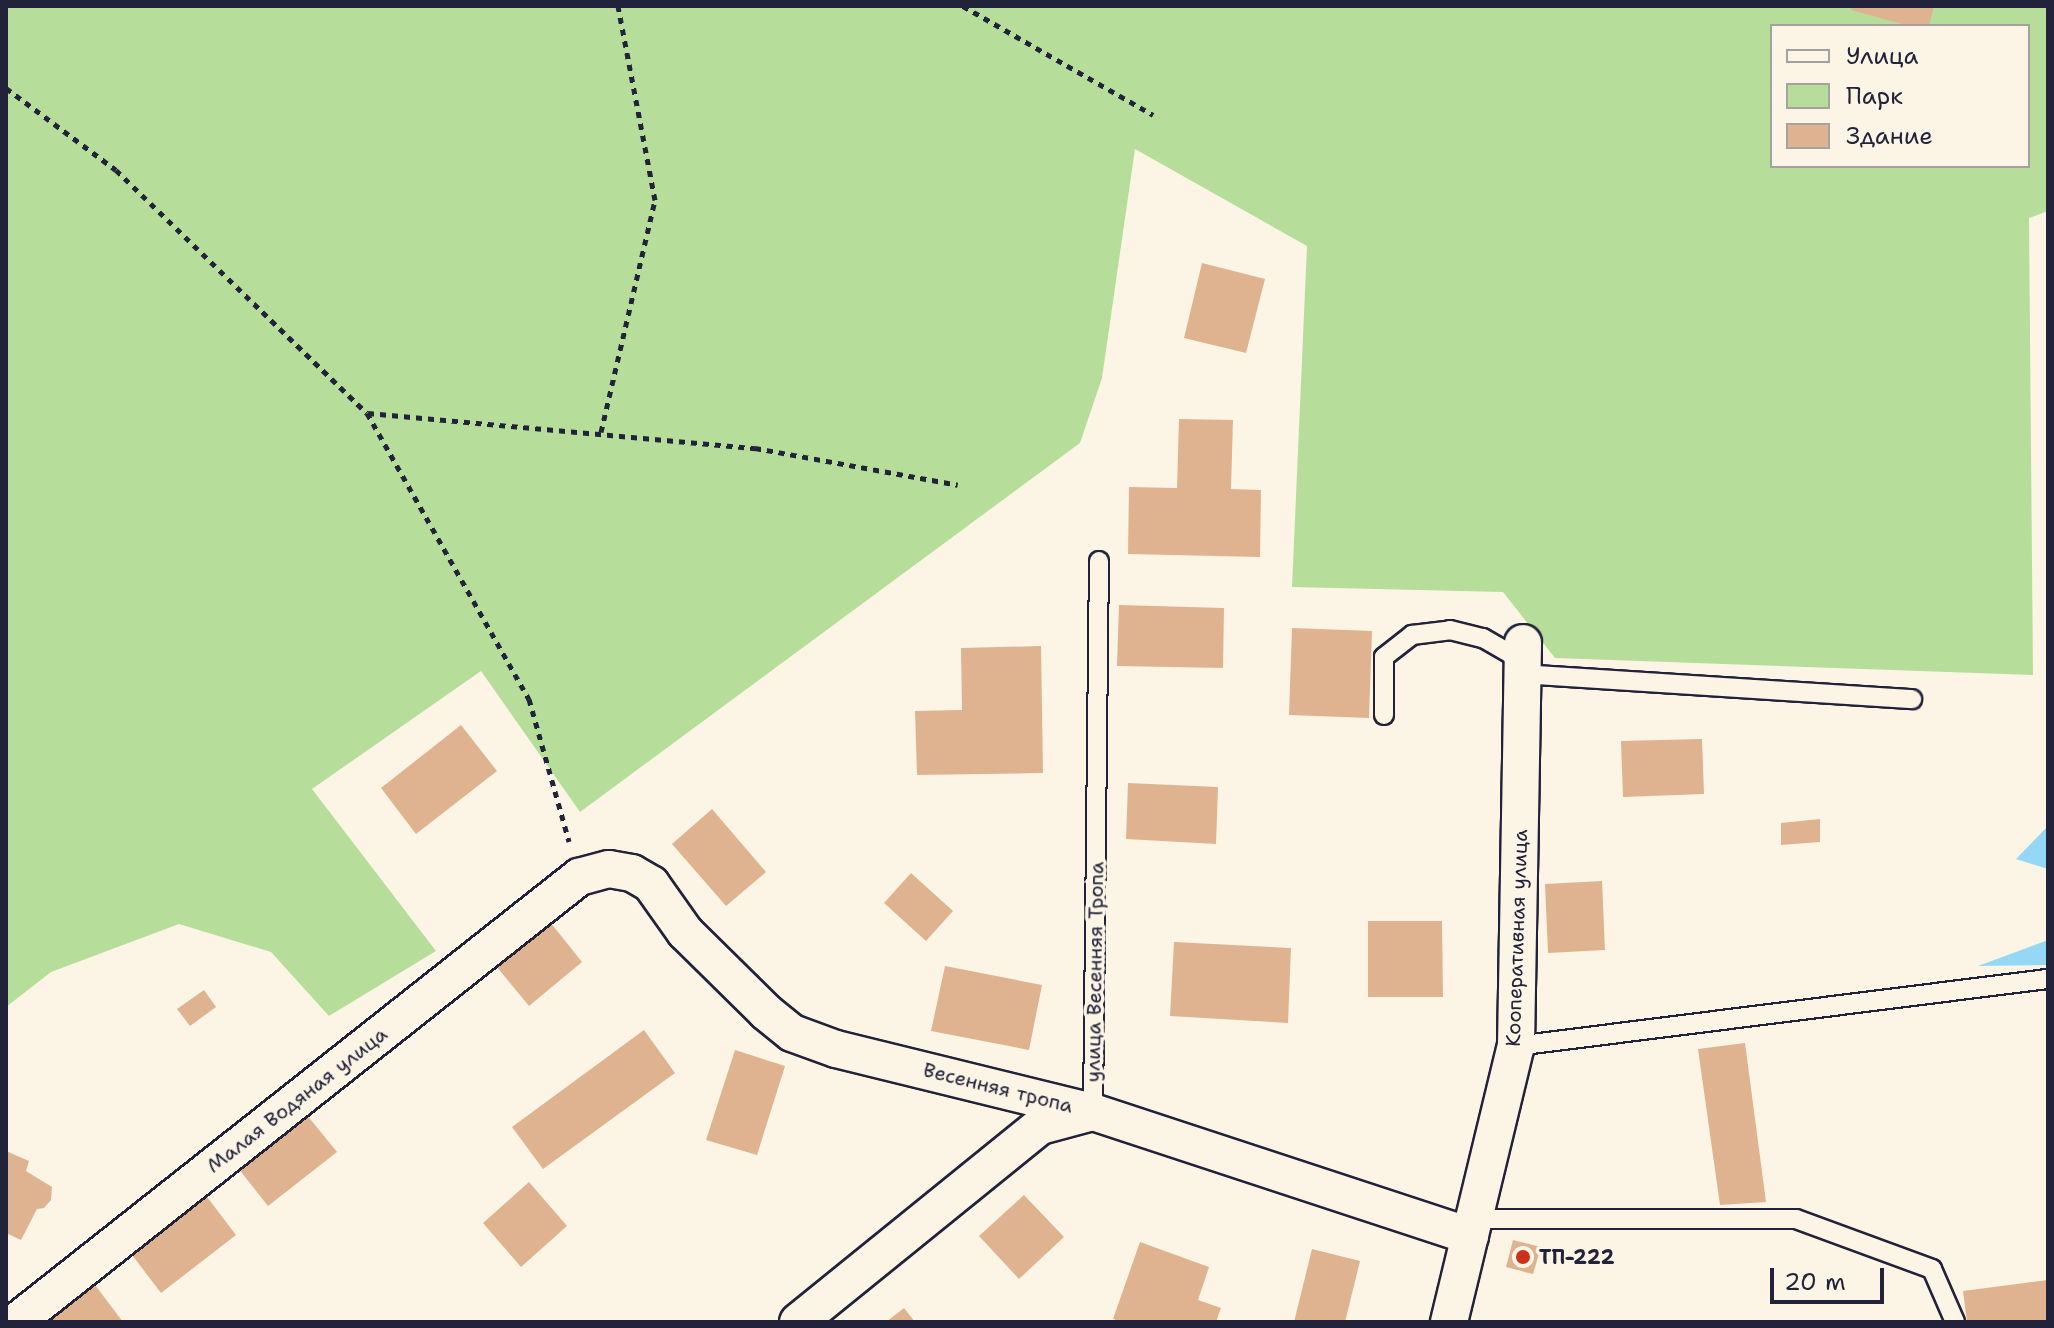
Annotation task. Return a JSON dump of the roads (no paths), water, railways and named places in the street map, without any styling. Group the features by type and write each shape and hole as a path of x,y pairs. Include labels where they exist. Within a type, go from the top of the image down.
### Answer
{"street":[{"name":"Кооперативная улица","path":"1453,1320 1516,1046 1523,658"},
{"name":"Весенняя тропа","path":"579,877 609,869 632,873 651,884 685,932 766,1012 792,1033 836,1049 1093,1112 1472,1228"},
{"name":"Малая Водяная улица","path":"16,1322 579,877"},
{"name":"улица Весенняя Тропа","path":"798,1322 1040,1126 1093,1112"}],"lane":[{"name":"улица Весенняя Тропа","path":"1093,1112 1099,561"},
{"path":"1384,715 1384,657 1412,635 1450,630 1483,638 1523,658 1912,699"},
{"path":"1516,1046 2047,979"},
{"path":"1472,1228 1796,1219 1932,1269 1955,1322"}],"water":[{"path":"2048,826 2048,869 2016,859"},
{"path":"2048,940 2048,965 1978,966"}],"place":[{"name":"ТП-222","path":"1523,1257"}]}
